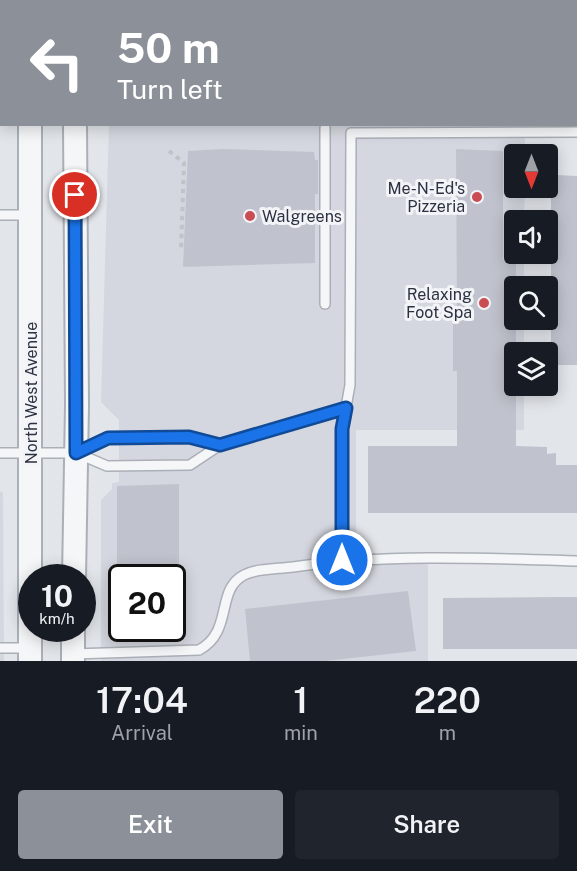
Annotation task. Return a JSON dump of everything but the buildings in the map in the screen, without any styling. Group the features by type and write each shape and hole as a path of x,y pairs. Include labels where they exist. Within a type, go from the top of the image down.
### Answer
{"street":[{"name":"North West Avenue","path":"30,126 33,657"},
{"path":"74,564 75,126"}],"lane":[{"path":"325,128 325,304"},
{"path":"342,560 342,429 350,386 351,133 577,132"},
{"path":"0,215 30,215"},
{"path":"0,453 76,453 107,466 190,465 220,445 346,408"},
{"path":"76,453 108,438 189,437 220,445"},
{"path":"73,657 199,650 216,636 221,626 230,589 244,575 342,560 577,561"},
{"path":"0,648 33,657"}],"path":[{"path":"169,151 184,163 181,250"}],"shaded area":[{"path":"109,126 525,126 525,144 504,144 504,198 525,198 524,210 504,210 504,264 524,264 524,276 504,276 504,330 524,330 524,342 504,342 504,396 524,396 524,430 356,430 356,557 428,557 428,661 101,661 101,500 112,489 112,483 119,482 119,420 101,402"},
{"path":"0,491 3,493 4,661 0,661"}],"place":[{"name":"Me-N-Ed's Pizzeria","path":"477,197"},
{"name":"Walgreens","path":"250,216"},
{"name":"Relaxing Foot Spa","path":"484,303"}],"route":[{"path":"75,195 76,453 108,438 189,437 220,445 346,408 342,429 342,560"}]}
